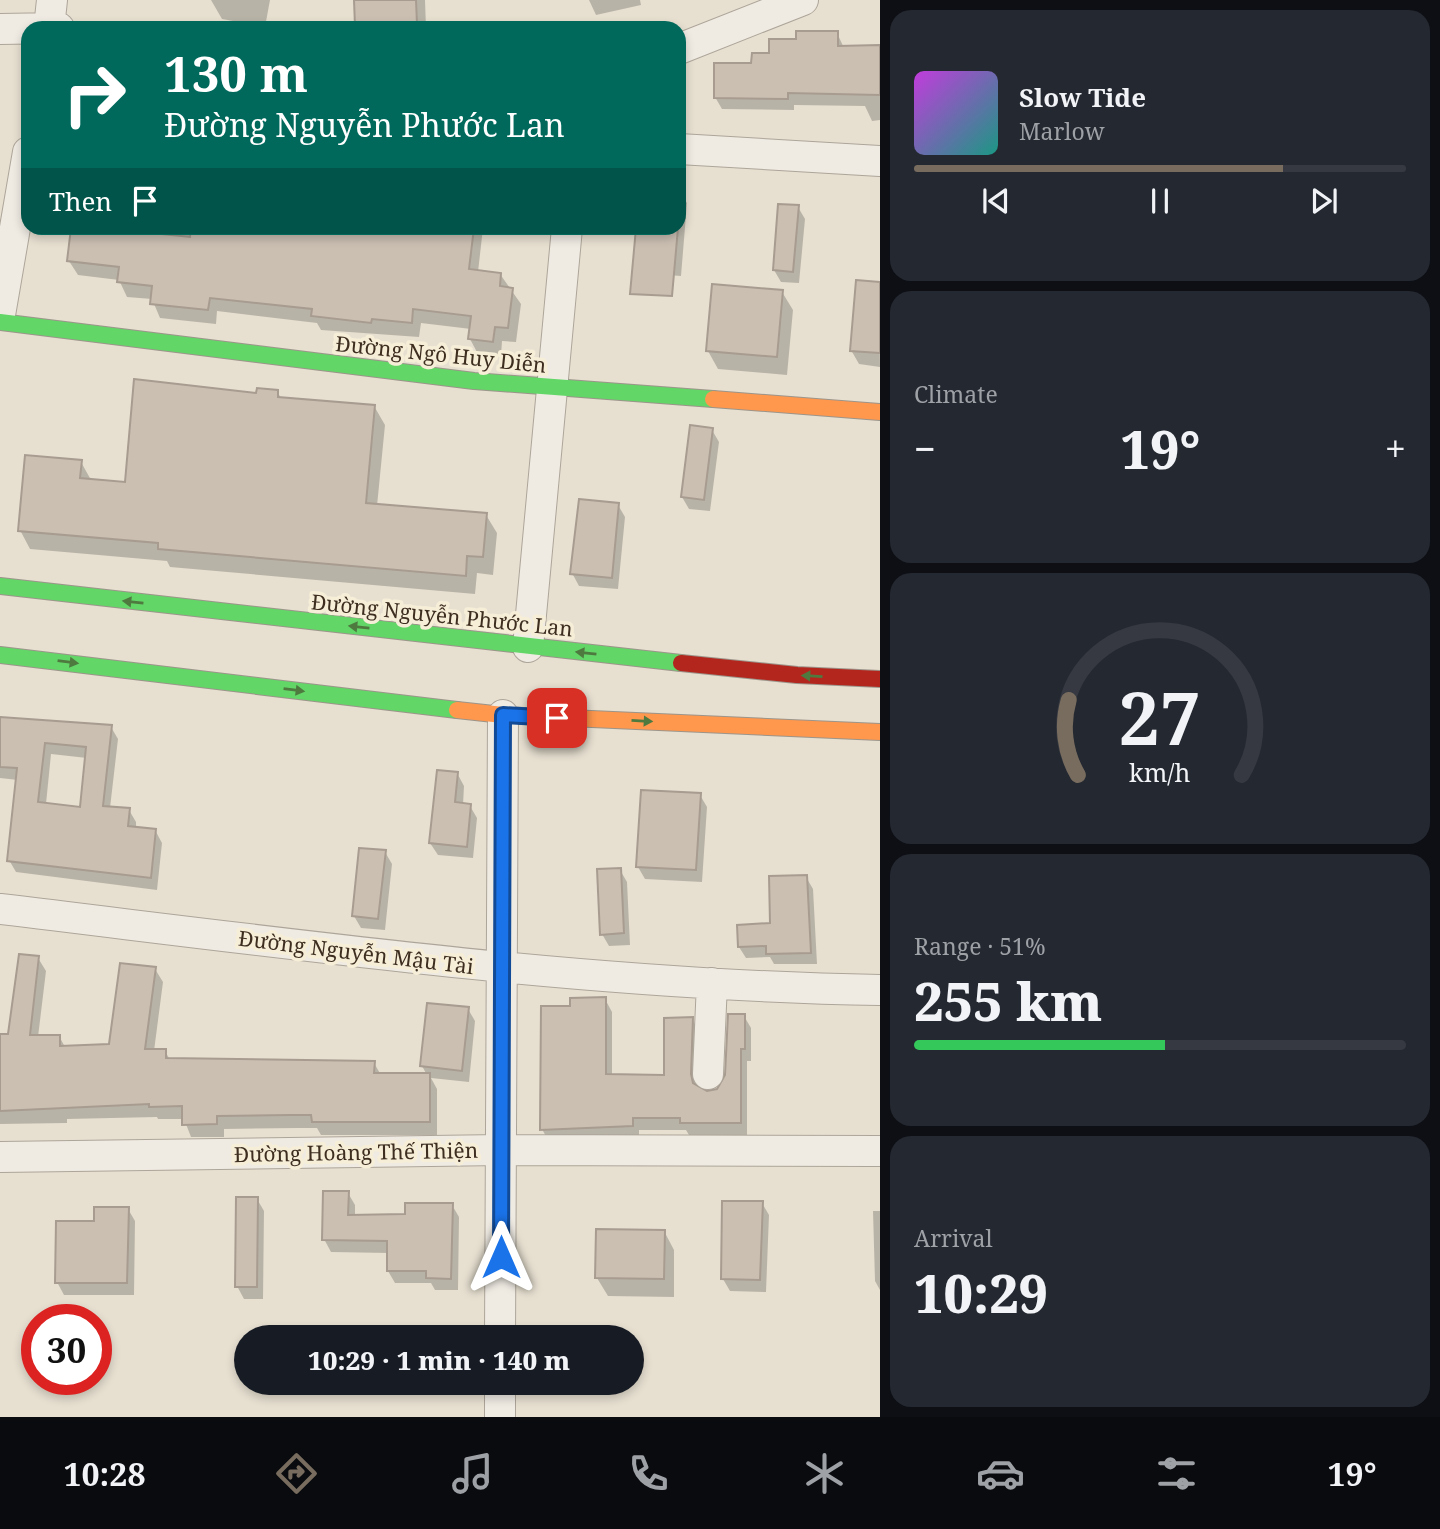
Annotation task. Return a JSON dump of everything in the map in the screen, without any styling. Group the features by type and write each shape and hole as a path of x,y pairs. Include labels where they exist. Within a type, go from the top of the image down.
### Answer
{"main road":[{"name":"Đường Ngô Huy Diễn","path":"0,322 474,381 880,412"},
{"name":"Đường Nguyễn Phước Lan","path":"0,586 797,675 880,679"},
{"path":"0,656 503,715 880,732"}],"street":[{"path":"686,46 803,0"},
{"path":"0,29 21,26"},
{"path":"686,149 880,161"},
{"path":"0,315 21,193"},
{"path":"528,646 566,235"},
{"path":"500,1325 503,715"},
{"name":"Đường Nguyễn Mậu Tài","path":"0,909 502,969 712,983 880,990"},
{"path":"708,1074 712,983"},
{"name":"Đường Hoàng Thế Thiện","path":"0,1157 501,1150 880,1151"},
{"path":"500,1395 500,1417"}],"building":[{"path":"354,0 416,0 417,21 355,21"},
{"path":"796,31 838,31 838,46 880,45 880,95 788,93 788,99 714,98 714,63 751,63 752,53 769,53 769,39 796,39"},
{"path":"778,204 799,205 793,272 773,270"},
{"path":"70,235 473,235 469,269 501,273 500,286 513,288 508,328 495,327 493,342 468,339 471,316 413,309 412,323 372,319 371,323 311,316 312,309 210,298 208,310 150,304 152,286 117,282 119,267 67,261"},
{"path":"635,235 677,235 672,296 630,294"},
{"path":"856,280 880,282 880,353 850,351"},
{"path":"712,284 783,290 777,357 706,351"},
{"path":"134,379 256,393 257,388 278,390 278,397 375,405 366,503 487,513 483,557 467,556 466,576 158,549 158,543 18,531 25,455 82,460 80,478 125,482"},
{"path":"690,425 713,428 704,500 681,497"},
{"path":"579,499 619,503 612,578 570,574"},
{"path":"0,717 112,725 103,806 130,808 128,826 156,829 151,878 7,861 17,768 0,767","holes":["45,743 86,747 80,807 38,802"]},
{"path":"437,770 458,772 455,802 471,804 467,847 429,843"},
{"path":"641,790 701,793 696,870 636,867"},
{"path":"359,848 386,850 378,919 352,916"},
{"path":"621,868 624,933 600,935 597,869"},
{"path":"807,875 811,953 766,954 766,946 738,947 737,925 770,923 769,876"},
{"path":"19,954 39,956 30,1035 60,1035 60,1046 109,1044 120,963 156,967 145,1049 166,1049 166,1058 375,1061 374,1073 430,1073 430,1122 312,1122 311,1115 290,1115 217,1116 217,1124 182,1125 182,1106 149,1107 149,1104 0,1111 0,1034 8,1034"},
{"path":"606,997 606,1074 664,1075 664,1018 693,1017 691,1074 693,1083 707,1091 717,1089 725,1075 728,1014 745,1014 745,1049 741,1049 741,1123 680,1123 680,1118 633,1118 633,1126 540,1130 541,1006 570,1006 570,998"},
{"path":"427,1003 469,1007 462,1071 420,1066"},
{"path":"323,1191 349,1191 348,1215 405,1214 405,1203 453,1203 451,1279 426,1278 426,1271 387,1271 387,1241 322,1240"},
{"path":"236,1197 258,1197 257,1287 235,1287"},
{"path":"722,1201 763,1201 760,1280 721,1279"},
{"path":"94,1207 129,1207 127,1283 55,1283 56,1221 94,1221"},
{"path":"596,1229 665,1230 664,1279 595,1278"}],"traffic: fast":[{"path":"0,322 474,381 713,399"},
{"path":"0,586 681,663"},
{"path":"0,655 457,710"}],"traffic: slow":[{"path":"713,399 880,412"},
{"path":"457,710 503,715 880,732"}],"traffic: jam":[{"path":"681,663 797,675 880,679"}],"route":[{"path":"501,1257 503,715 557,718"}]}
